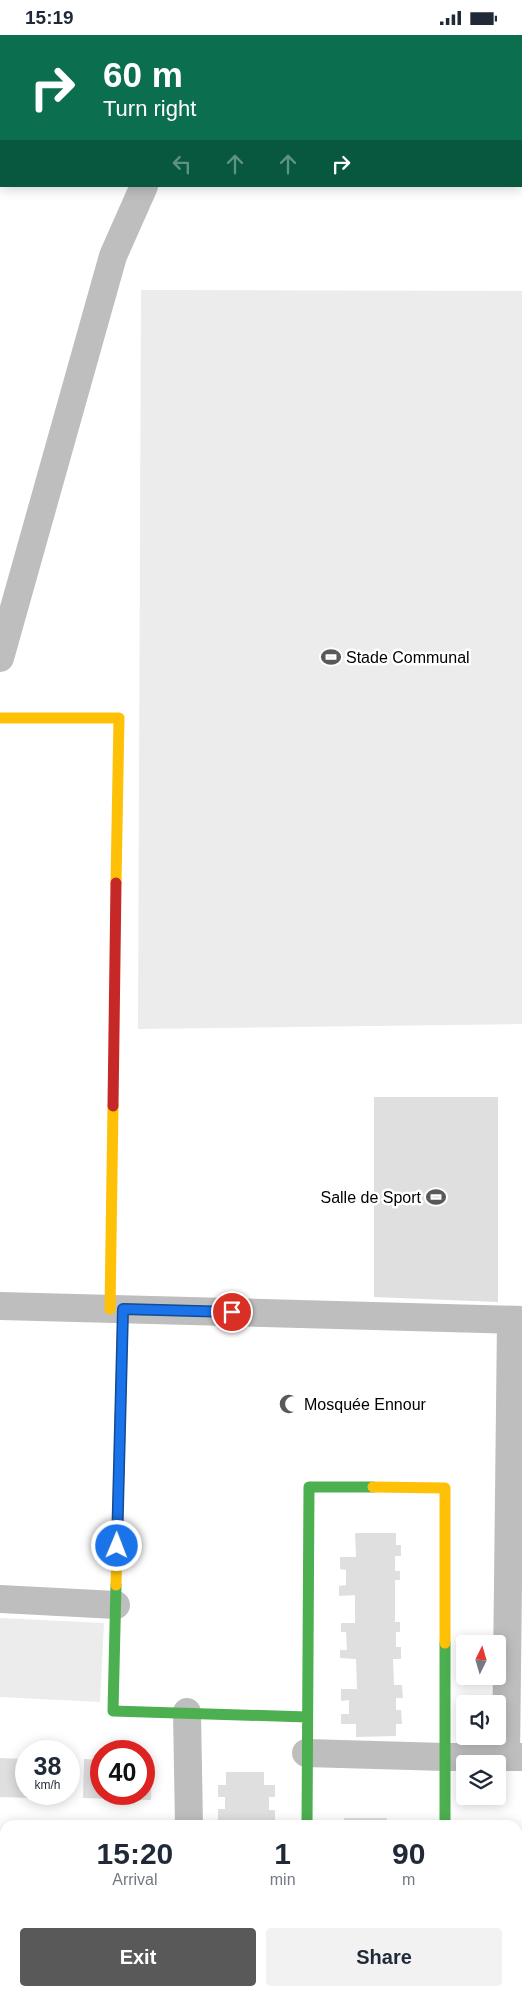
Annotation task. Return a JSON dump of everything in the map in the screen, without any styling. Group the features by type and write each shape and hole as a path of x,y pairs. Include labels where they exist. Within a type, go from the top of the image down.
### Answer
{"street":[{"path":"0,658 113,256 144,187"},
{"path":"0,718 119,718 116,1605 113,1711 307,1717"},
{"path":"0,1307 517,1320 514,1757 306,1753"},
{"path":"306,1820 308,1487 445,1488 445,1820"},
{"path":"0,1599 116,1605"},
{"path":"187,1713 188,1820"}],"shaded area":[{"name":"Stade Communal","path":"141,290 522,291 522,1024 138,1029"},
{"path":"0,1618 104,1623 100,1702 0,1697"}],"building":[{"name":"Salle de Sport","path":"374,1097 498,1097 498,1302 374,1297"},
{"path":"355,1533 396,1533 396,1545 401,1545 401,1556 395,1556 395,1571 400,1571 400,1580 395,1580 395,1622 400,1622 400,1632 396,1632 396,1647 401,1647 401,1659 393,1659 394,1685 402,1685 403,1698 396,1698 396,1710 401,1710 402,1724 396,1724 396,1736 356,1737 356,1724 341,1724 341,1714 349,1714 349,1700 341,1701 341,1689 357,1689 356,1659 340,1658 340,1650 347,1650 346,1632 341,1632 341,1623 355,1623 355,1595 339,1596 339,1586 346,1585 346,1570 340,1569 340,1557 356,1557"},
{"path":"0,1758 15,1759 15,1797 0,1797"},
{"path":"84,1759 90,1759 90,1798 83,1798"},
{"path":"226,1772 264,1772 264,1785 275,1785 275,1797 269,1797 269,1810 275,1810 275,1820 218,1820 218,1809 225,1809 225,1797 218,1797 218,1785 226,1785"},
{"path":"344,1818 387,1818 387,1820 344,1820"}],"traffic: fast":[{"path":"307,1820 309,1487 373,1487"},
{"path":"116,1585 113,1711 307,1717"},
{"path":"445,1643 445,1820"}],"traffic: slow":[{"path":"0,718 119,718 116,883"},
{"path":"110,1309 113,1106"},
{"path":"116,1585 123,1309"},
{"path":"373,1487 445,1488 445,1643"}],"traffic: jam":[{"path":"113,1106 116,883"}],"place":[{"name":"Stade Communal","path":"331,657"},
{"name":"Salle de Sport","path":"436,1197"},
{"name":"Mosquée Ennour","path":"289,1404"}],"route":[{"path":"117,1546 123,1309 232,1312"}]}
